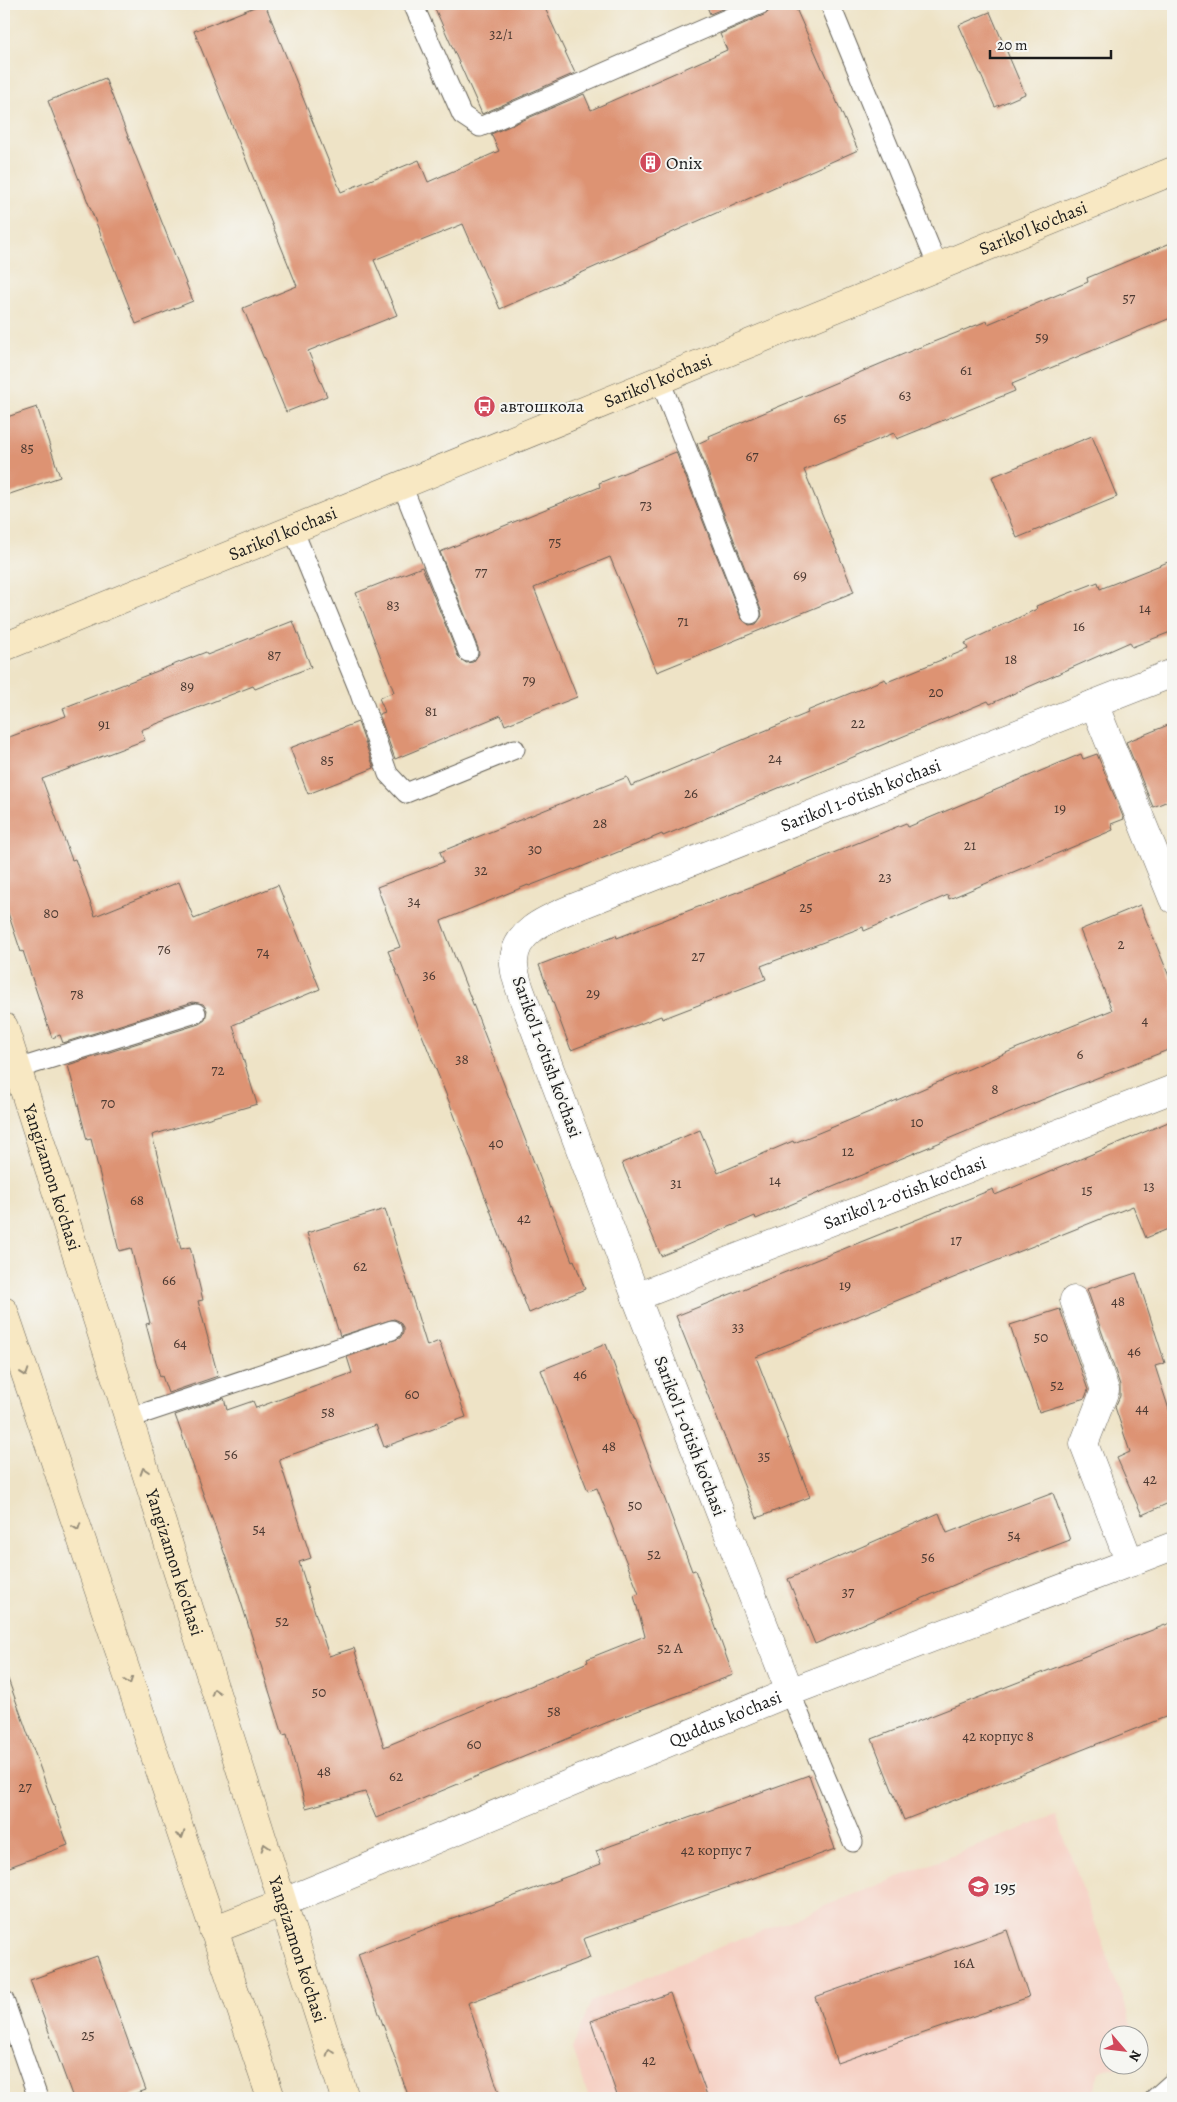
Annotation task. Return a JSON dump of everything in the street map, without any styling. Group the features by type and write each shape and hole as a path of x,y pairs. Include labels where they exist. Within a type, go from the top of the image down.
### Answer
{"main road":[{"name":"Sariko'l ko'chasi","path":"4,647 1173,171"},
{"name":"Yangizamon ko'chasi","path":"4,1027 345,2098"},
{"path":"4,1310 8,1339 271,2098"},
{"path":"213,1930 282,1903"}],"street":[{"name":"Sariko'l 1-o'tish ko'chasi","path":"790,1692 636,1297 516,977 514,962 518,947 526,933 540,922 573,908 1173,673"},
{"path":"1094,704 1173,899"},
{"name":"Sariko'l 2-o'tish ko'chasi","path":"636,1297 1173,1089"},
{"path":"1074,1300 1105,1390 1084,1444 1130,1563"},
{"name":"Quddus ko'chasi","path":"282,1903 790,1692 1173,1546"}],"lane":[{"path":"413,4 462,115 480,127 760,4"},
{"path":"830,4 938,267"},
{"path":"660,380 751,614"},
{"path":"402,486 468,652"},
{"path":"293,528 358,688 388,774 406,793 515,749"},
{"path":"17,1069 196,1013"},
{"path":"128,1418 392,1330"},
{"path":"790,1692 853,1842"},
{"path":"4,2000 38,2098"},
{"path":"1154,2098 1173,2082"}],"shaded area":[{"name":"195","path":"1056,1815 1131,2024 1100,2024 1100,2072 1091,2098 589,2098 572,2049 591,2002 690,1959"}],"building":[{"path":"265,4 341,192 419,160 428,182 499,151 491,134 584,94 591,110 727,50 720,34 766,14 772,4 794,4 858,150 500,309 463,224 374,260 397,315 308,351 327,396 286,412 243,308 297,286 194,31"},
{"path":"433,4 543,4 575,73 482,114"},
{"path":"706,4 734,4 710,14"},
{"path":"990,12 1025,94 995,107 959,25"},
{"path":"105,78 193,301 136,324 48,101"},
{"path":"1173,242 1173,317 1012,384 1015,391 897,439 894,433 804,470 854,592 657,672 610,557 534,588 577,697 505,725 501,715 395,759 379,714 385,712 379,698 394,692 356,593 422,567 458,656 466,663 473,662 479,654 478,648 440,552 600,487 599,483 676,452 741,618 749,625 756,624 762,616 761,610 697,444 710,438 709,436 918,348 987,321 988,324 1088,282 1087,278"},
{"path":"37,407 60,477 4,496 4,418"},
{"path":"1092,436 1117,497 1017,538 992,477"},
{"path":"1173,560 1173,631 1132,647 1130,642 990,704 988,701 663,836 662,834 574,870 528,885 441,921 572,1261 574,1260 585,1289 529,1313 450,1104 388,951 400,947 377,887 444,862 440,852 627,777 631,786 885,679 887,682 968,649 965,643 1037,609 1036,606 1098,582 1100,589"},
{"path":"293,621 311,667 255,689 253,686 141,730 145,740 42,779 72,860 75,859 95,916 179,882 194,919 278,885 320,989 233,1025 257,1104 152,1135 181,1249 190,1247 203,1300 198,1301 218,1376 168,1393 162,1376 160,1377 146,1324 150,1323 131,1248 119,1251 91,1139 87,1140 68,1065 199,1024 205,1020 207,1010 203,1004 193,1002 63,1043 60,1035 52,1038 4,901 4,739 66,716 63,708 206,652 207,655"},
{"path":"358,722 374,768 308,794 290,748"},
{"path":"1173,723 1173,799 1153,807 1126,742"},
{"path":"1081,754 1083,759 1097,754 1124,819 1111,824 1113,830 949,899 948,895 864,931 863,927 761,966 766,979 662,1019 661,1016 571,1050 539,965 616,935 617,938 753,886 906,823 908,827"},
{"path":"1140,905 1173,986 1173,1048 1056,1094 756,1219 755,1216 661,1256 622,1163 700,1130 718,1173 793,1141 794,1143 867,1113 1015,1049 1112,1010 1080,930"},
{"path":"1173,1120 1173,1227 1146,1238 1133,1206 756,1357 810,1497 757,1518 676,1316 993,1189 995,1195"},
{"path":"385,1209 427,1346 439,1341 466,1417 384,1447 376,1425 279,1459 311,1558 299,1562 329,1656 354,1648 384,1747 588,1662 587,1659 645,1636 634,1596 639,1594 597,1488 588,1491 541,1370 606,1344 692,1571 695,1570 733,1675 608,1722 376,1818 365,1792 306,1808 287,1734 283,1735 235,1583 175,1415 224,1398 227,1410 253,1401 256,1408 352,1373 347,1357 400,1338 403,1333 403,1327 399,1321 394,1319 340,1336 307,1233"},
{"path":"1136,1273 1165,1363 1155,1366 1173,1422 1173,1501 1142,1515 1117,1458 1130,1452 1115,1407 1120,1396 1120,1385 1087,1289"},
{"path":"1060,1309 1088,1390 1085,1398 1039,1412 1010,1325"},
{"path":"1053,1493 1070,1540 968,1579 815,1644 788,1579 939,1513 947,1533"},
{"path":"1173,1622 1173,1714 904,1820 872,1739"},
{"path":"8,1679 68,1845 4,1869 4,1680"},
{"path":"809,1775 835,1849 583,1939 590,1958 468,2003 501,2098 409,2098 358,1954 601,1864 596,1851"},
{"path":"1007,1930 1029,1997 837,2063 815,1997"},
{"path":"97,1956 146,2090 123,2098 73,2098 30,1980"},
{"path":"670,1993 708,2098 618,2098 591,2021"}],"place":[{"name":"Onix","path":"650,163"},
{"name":"автошкола","path":"484,406"},
{"name":"195","path":"978,1887"}]}
